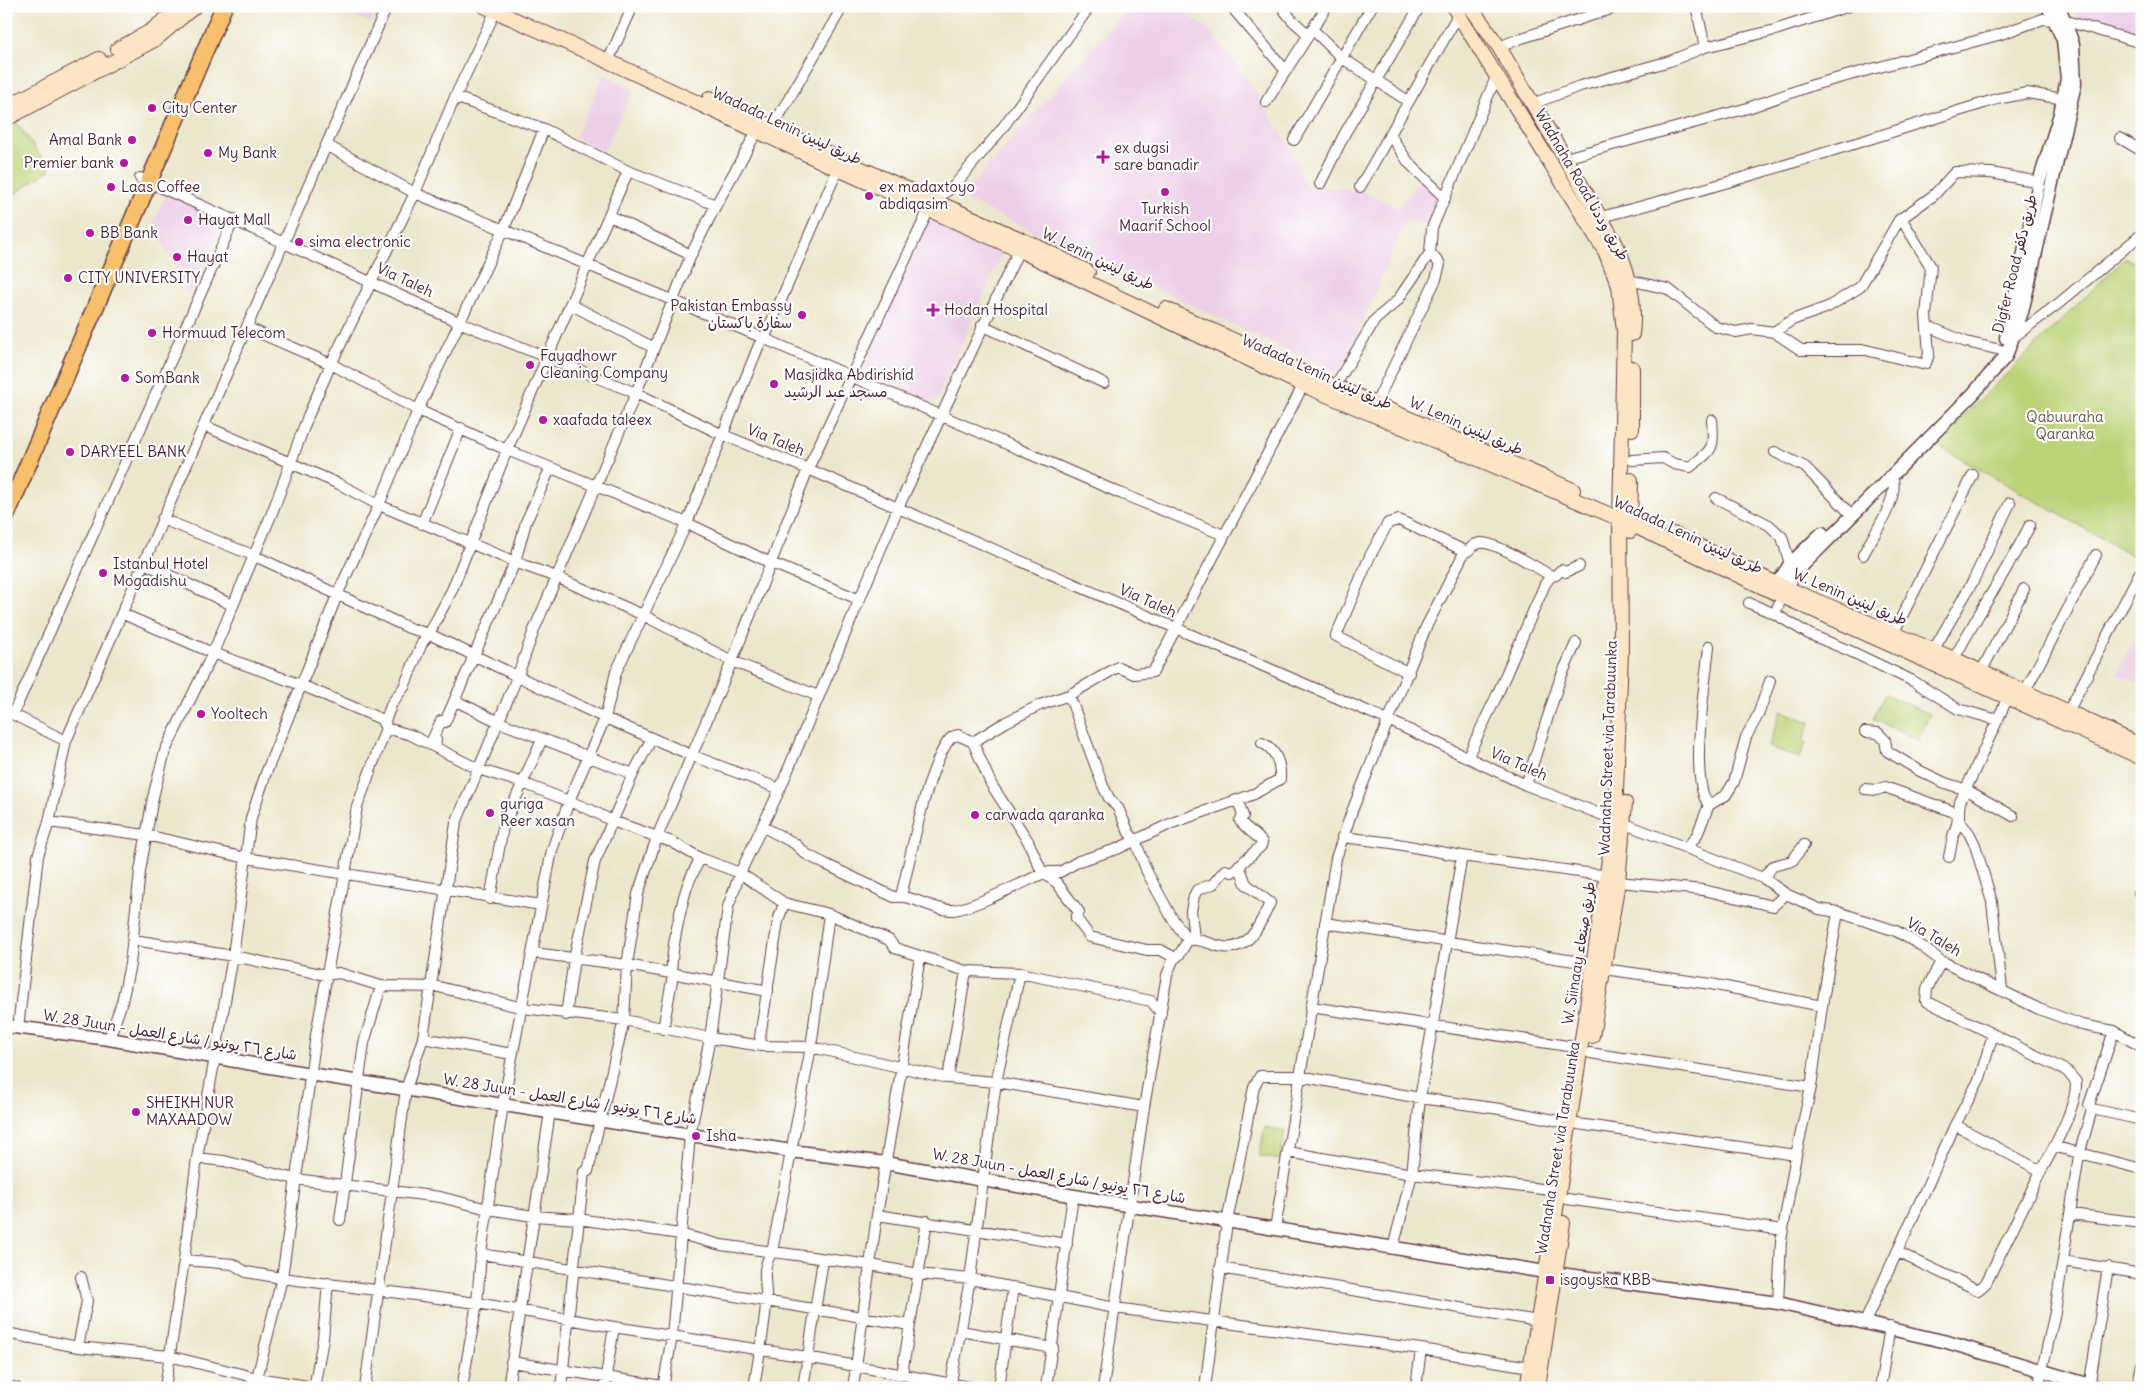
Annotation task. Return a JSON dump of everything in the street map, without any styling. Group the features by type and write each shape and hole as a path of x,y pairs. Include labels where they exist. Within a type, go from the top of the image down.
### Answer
{"highway":[{"path":"6,516 215,6"},
{"path":"6,491 144,179 224,6"}],"main road":[{"path":"6,107 151,31 181,6"},
{"path":"6,119 156,39 195,6"},
{"name":"Wadnaha Road طريق وددنا","path":"1470,6 1499,47 1601,217 1622,258 1629,280 1633,299 1632,460 1625,517"},
{"name":"Wadada Lenin طريق لينين","path":"496,7 696,96 932,205 1020,250 1306,380 1625,517"},
{"name":"Wadnaha Road طريق وددنا","path":"1455,10 1593,230 1619,286 1624,331 1625,517"},
{"name":"W. Lenin طريق لينين","path":"932,205 1306,380 1335,386 1376,403 1520,473"},
{"name":"W. Lenin طريق لينين","path":"1625,517 1779,590 1954,659 2142,746"},
{"name":"W. Siinaay طريق صنعاء","path":"1527,1388 1538,1321 1550,1273 1563,1195 1613,879 1620,822 1621,651 1625,589 1625,517"},
{"path":"1779,590 2142,758"},
{"name":"Wadnaha Street via Tarabuunka","path":"1538,1388 1550,1273"}],"street":[{"path":"12,1027 38,856 49,822 66,741 123,614 162,519 328,146 387,6"},
{"path":"610,57 633,6"},
{"path":"365,1388 406,1089 423,1038 444,891 456,823 518,676 534,630 556,577 636,393 671,301 691,255 716,205 843,6"},
{"path":"561,1388 572,1268 584,1172 588,1171 624,1020 627,965 638,894 657,838 732,661 769,562 808,469 850,376 932,205 954,186 1001,130 1090,6"},
{"path":"1281,6 1292,20 1342,58 1376,78 1408,101"},
{"path":"1266,102 1327,6"},
{"path":"1294,140 1372,6"},
{"path":"1320,184 1345,133 1420,6"},
{"path":"1499,47 1620,6"},
{"path":"1696,6 1705,47"},
{"path":"1532,104 1580,86 1670,61 1705,47 1775,30 1849,6"},
{"name":"Digfer Road طريق دكفر","path":"1779,590 1995,371 2006,356 2015,336 2075,84 2073,44 2060,15 2048,6"},
{"path":"109,1039 122,1002 134,940 140,870 165,751 213,653 232,605 255,556 308,416 331,364 415,193 496,7"},
{"path":"1360,187 1390,135 1455,10"},
{"path":"1235,11 1286,71"},
{"path":"1565,158 1748,108 1814,85 1998,35 2060,15 2142,43"},
{"name":"Digfer Road طريق دكفر","path":"1779,590 1790,564 1984,373 2001,350 2010,322 2039,182 2064,99 2067,79 2066,56 2060,15"},
{"path":"1376,403 1436,280 1440,264 1430,253 1429,245 1432,228 1497,75"},
{"path":"1601,217 1721,186 1759,172 1798,162 1996,99 2027,93 2064,99"},
{"path":"456,97 544,129 628,171 716,205"},
{"path":"165,1388 197,1158 233,956 251,818 266,772 338,593 379,505 418,410 461,323 504,229 544,129"},
{"path":"1390,135 1409,163 1444,198"},
{"path":"2120,138 2142,152"},
{"path":"328,146 415,193 764,339 1122,494 1224,535"},
{"path":"462,1388 477,1303 481,1254 503,1104 534,953 552,850 570,801 590,758 605,718 616,672 687,523 758,345 764,339 840,164"},
{"path":"257,1383 282,1278 310,1074 356,807 386,728 386,716 404,687 422,643 429,634 452,590 507,450 628,171"},
{"path":"1774,332 1792,320 1828,307 1860,287 1901,218 1934,195 1956,172 1991,173 2039,182"},
{"name":"Via Taleh","path":"144,179 461,323 636,393 723,435 808,469 1388,720 1526,785 1763,878 1786,894 1819,909 1838,912 1896,931 1920,944 1941,961 2056,1016 2114,1031 2142,1047"},
{"path":"610,216 691,255"},
{"path":"1629,280 1668,290 1716,327 1736,332 1752,329 1774,332 1801,350 1866,350 1922,364 1926,363 1929,354 1927,326 1931,267 1901,218"},
{"path":"66,741 10,713 234,219"},
{"path":"2015,336 2058,304 2142,234"},
{"path":"663,1387 672,1336 690,1135 710,1038 728,907 740,873 780,789 898,508 982,325 1020,250"},
{"path":"1335,386 1375,320 1396,301 1430,253"},
{"path":"570,304 654,348"},
{"path":"982,325 1104,383"},
{"path":"1927,326 1966,342 2001,350"},
{"path":"248,328 331,364 418,410 507,450 687,523 769,562 858,600"},
{"path":"973,742 988,731 1040,705 1070,695 1118,667 1134,674 1153,672 1306,380"},
{"path":"1632,460 1663,458 1674,464 1690,467 1709,452 1714,437 1712,420"},
{"path":"205,426 339,484 379,505 422,524 556,577 607,601 643,615 732,661 818,696"},
{"path":"422,524 461,428"},
{"path":"1774,452 1805,467 1846,510"},
{"path":"435,746 436,740 433,738 441,721 445,722 453,705 473,654 515,562 526,522 550,469"},
{"path":"1893,634 1974,475"},
{"path":"1863,555 1893,497 1895,484 1892,476"},
{"path":"1716,498 1769,525 1782,537 1790,564"},
{"path":"1933,651 1974,581 2010,503"},
{"path":"162,519 255,556 338,593 409,628 429,634 473,654 605,718 691,755 780,789"},
{"path":"1409,673 1336,636 1370,556 1388,523 1399,520 1465,551"},
{"path":"1954,659 1973,622 2013,559 2030,524"},
{"path":"1275,1229 1336,858 1342,837 1426,627 1465,551 1482,542 1517,556 1551,576"},
{"path":"2024,693 2096,555"},
{"path":"144,563 232,605"},
{"path":"1467,758 1498,693 1539,596 1551,576 1556,575 1561,570 1566,572 1579,566"},
{"path":"2068,712 2138,574"},
{"path":"1981,672 2024,589"},
{"path":"1775,614 1779,590"},
{"path":"1749,603 1775,614 1810,634 1850,650 1913,682 1958,709 1998,720"},
{"path":"123,614 213,653 302,685 382,719 386,728"},
{"path":"1526,785 1560,679 1576,643"},
{"path":"1709,804 1703,797 1699,753 1710,646"},
{"path":"1687,848 1697,835 1709,804 1726,795 1734,782 1746,737 1758,715 1770,681"},
{"path":"1070,695 1103,786 1109,798 1118,808 1129,833 1135,840 1152,880 1181,932 1191,939 1223,947 1241,946 1250,940 1270,903 1246,884 1239,865"},
{"path":"1950,857 1960,802 2008,697"},
{"path":"453,705 458,702 499,722 633,774"},
{"path":"386,728 411,735 478,769 570,801 612,821 672,842 700,858 740,873 784,903 829,914 889,940 895,948 966,971 1020,973 1151,1001 1161,1013"},
{"path":"1865,732 1878,733 1885,740 1886,750 1920,771 1945,783 1967,790 2013,816"},
{"path":"901,896 930,782 939,758 950,739 958,735 973,742 991,784 1028,841 1042,872 1060,872 1080,861 1117,849 1172,822 1238,800 1280,779 1277,758 1270,746 1262,744"},
{"path":"566,1014 574,959 595,862 633,774 652,738"},
{"path":"490,899 503,827 542,739"},
{"path":"1865,789 1877,790 1885,787 1956,813 1959,812"},
{"path":"1104,1388 1132,1206 1144,1107 1167,975 1175,958 1191,939 1191,911 1197,890 1213,884 1225,870 1232,872 1258,851 1262,842 1255,834 1244,828 1240,821 1243,816 1238,800"},
{"path":"1959,812 1959,821 1969,833 1974,845 1992,902 2002,989"},
{"path":"49,822 146,835 246,858 345,872 490,899 541,906"},
{"path":"763,827 794,843 806,854 894,897 901,896 937,908 954,910 1046,872"},
{"path":"1342,837 1392,843 1462,856 1613,879 1703,890 1774,906 1786,894"},
{"path":"1763,878 1773,866 1792,861 1804,845"},
{"path":"1393,1248 1412,1174 1420,1098 1462,856"},
{"path":"664,1028 673,975 671,970 684,898 700,858"},
{"path":"1046,872 1079,912 1076,918 1090,937 1147,950 1161,950 1175,958"},
{"path":"762,1046 760,1037 778,921 784,903"},
{"path":"1778,1303 1779,1266 1783,1230 1796,1155 1811,1087 1838,912"},
{"path":"754,1388 766,1301 764,1284 767,1260 772,1252 811,1047 829,914"},
{"path":"1325,923 1711,984 1822,1006"},
{"path":"134,940 233,956 326,975 339,973 381,986 430,987 523,1008 624,1020 710,1038 762,1046 811,1047 948,1078 996,1082 1144,1107"},
{"path":"534,953 627,965 768,991"},
{"path":"852,1388 885,1163 902,1069 909,1010 920,957"},
{"path":"1897,1252 1978,1290 1986,1283 2041,1171 2056,1147 2073,1099 2076,1082 2067,1071 1926,1001 1927,990 1941,961"},
{"path":"948,1078 966,971"},
{"path":"950,1386 970,1280 996,1082 1020,973"},
{"path":"340,1220 364,1044 381,986"},
{"path":"1311,1008 1811,1087"},
{"name":"W. 28 Juun - شارع ٢٦ يونيو / شارع العمل","path":"12,1027 109,1039 310,1074 690,1135 885,1163 1227,1222 1550,1273 1778,1303 1890,1327 2042,1369 2093,1387"},
{"path":"2038,1388 2063,1261 2079,1155 2114,1031"},
{"path":"1865,1322 1955,1125 1980,1078 1993,1034"},
{"path":"423,1038 512,1054"},
{"path":"1205,1388 1227,1222 1256,1084 1260,1076 1299,1076 1420,1098 1500,1109 1574,1124 1796,1155"},
{"path":"2073,1099 2091,1107 2142,1120"},
{"path":"508,1388 550,1112"},
{"path":"1955,1125 2041,1171"},
{"path":"2056,1147 2079,1155 2142,1169"},
{"path":"1288,1152 1412,1174 1563,1195 1783,1230"},
{"path":"197,1158 224,1161 295,1179 440,1198 488,1209 533,1216 578,1219 680,1234 720,1245 970,1280 1115,1308 1421,1349 1530,1367"},
{"path":"1046,1388 1073,1196"},
{"path":"2070,1214 2142,1222"},
{"path":"877,1215 927,1221 1067,1244"},
{"path":"902,1374 927,1221"},
{"path":"481,1254 910,1325"},
{"path":"184,1260 233,1264 246,1272 282,1278 477,1303 614,1327 807,1357 902,1374 950,1386 974,1388"},
{"path":"803,1388 823,1260"},
{"path":"2063,1261 2142,1274"},
{"path":"2093,1387 2108,1267"},
{"path":"1220,1268 1538,1321"},
{"path":"78,1347 87,1301 81,1277"},
{"path":"6,1333 78,1347 169,1356 257,1383 316,1387 328,1283"},
{"path":"999,1388 1013,1287"},
{"path":"604,1388 614,1327"},
{"path":"1880,1388 1890,1327"},
{"path":"961,1331 1053,1348"},
{"path":"1416,1388 1421,1349"},
{"path":"512,1362 675,1388"},
{"path":"2137,1388 2142,1364"}],"shaded area":[{"path":"334,6 379,6 371,23"},
{"name":"Turkish Maarif School","path":"1129,6 1174,6 1207,28 1243,74 1286,140 1306,187 1357,189 1399,208 1419,180 1440,199 1429,227 1406,220 1340,374 966,200 965,194 968,189"},
{"path":"2072,6 2142,6 2142,34 2078,17"},
{"path":"604,75 634,90 604,151 575,138"},
{"path":"168,190 226,215 189,295 153,224"},
{"name":"Hodan Hospital","path":"930,217 1004,249 935,403 863,370"},
{"path":"2142,624 2142,685 2117,674"}],"green space":[{"path":"15,120 50,169 6,200 6,126"},
{"name":"Qabuuraha Qaranka","path":"2125,258 2142,267 2142,561 1935,444"},
{"path":"1885,694 1930,714 1918,740 1873,719"},
{"path":"1781,711 1810,722 1803,741 1806,743 1800,758 1768,747"},
{"path":"1265,1127 1285,1131 1280,1160 1259,1156"}],"place":[{"name":"City Center","path":"152,108"},
{"name":"Amal Bank","path":"132,140"},
{"name":"My Bank","path":"208,153"},
{"name":"ex dugsi sare banadir","path":"1103,157"},
{"name":"Premier bank","path":"124,163"},
{"name":"Laas Coffee","path":"111,187"},
{"name":"Turkish Maarif School","path":"1165,192"},
{"name":"ex madaxtoyo abdiqasim","path":"869,196"},
{"name":"Hayat Mall","path":"188,220"},
{"name":"BB Bank","path":"90,233"},
{"name":"sima electronic","path":"299,242"},
{"name":"Hayat","path":"177,257"},
{"name":"CITY UNIVERSITY","path":"68,278"},
{"name":"Hodan Hospital","path":"933,310"},
{"name":"Pakistan Embassy سفارة باكستان","path":"802,315"},
{"name":"Hormuud Telecom","path":"152,333"},
{"name":"Fayadhowr Cleaning Company","path":"530,365"},
{"name":"SomBank","path":"125,378"},
{"name":"Masjidka Abdirishid مسجد عبد الرشيد","path":"774,384"},
{"name":"xaafada taleex","path":"543,420"},
{"name":"DARYEEL BANK","path":"70,452"},
{"name":"Istanbul Hotel Mogadishu","path":"103,573"},
{"name":"Yooltech","path":"201,714"},
{"name":"guriga Reer xasan","path":"490,813"},
{"name":"carwada qaranka","path":"975,815"},
{"name":"SHEIKH NUR MAXAADOW","path":"136,1112"},
{"name":"Isha","path":"696,1136"},
{"name":"isgoyska KBB","path":"1550,1280"}]}
